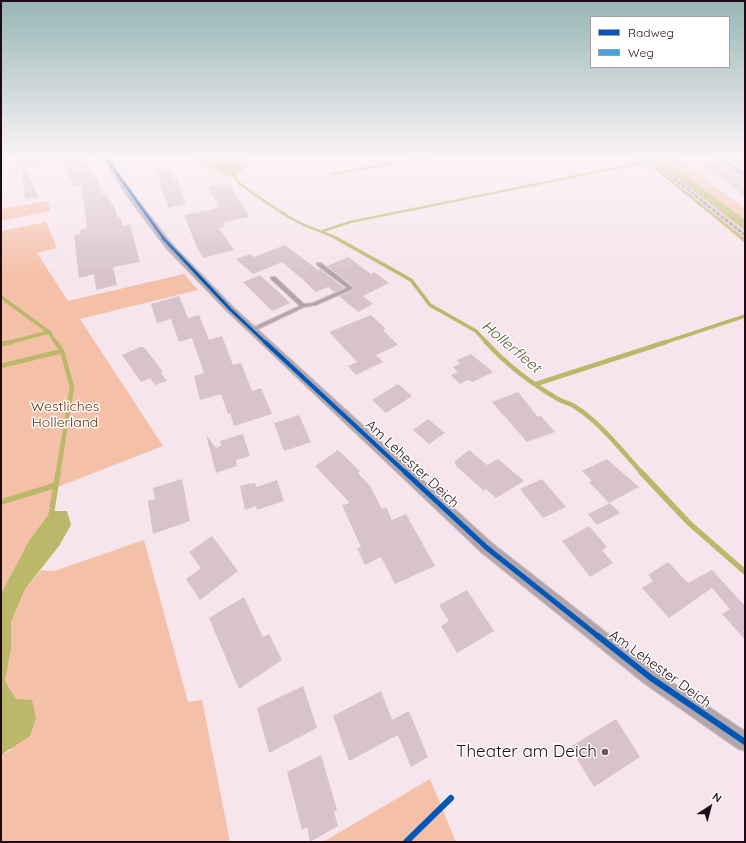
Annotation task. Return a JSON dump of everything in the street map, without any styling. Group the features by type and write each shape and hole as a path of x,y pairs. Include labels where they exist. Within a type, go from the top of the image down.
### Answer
{"street":[{"name":"Am Lehester Deich","path":"132,196 169,246 252,330 487,548 651,678 745,742"}],"lane":[{"path":"252,330 303,306 314,304 350,288 319,264"},
{"path":"273,278 303,306"}],"path":[{"path":"406,842 451,798"}],"green space":[{"path":"688,196 728,196 745,209 745,243"},
{"path":"48,201 50,211 1,221 1,209"},
{"name":"Westliches Hollerland","path":"46,222 57,248 37,253 68,301 184,274 198,290 80,319 163,446 55,488 49,525 1,625 1,231"},
{"path":"144,540 188,702 202,700 230,842 1,842 1,755 11,750 16,699 5,681 11,649 11,622 25,589 41,570 54,571"},
{"path":"430,779 456,842 323,842"}],"shaded area":[{"path":"701,196 713,196 745,220 745,230"},
{"path":"51,511 67,511 71,525 59,546 25,589 11,622 11,649 5,681 16,699 32,700 36,718 30,736 1,755 1,594 29,541"}],"building":[{"path":"25,196 39,197 25,200"},
{"path":"83,196 107,196 115,208 118,218 120,217 123,226 130,224 140,262 113,267 117,285 96,290 94,274 79,278 74,235 80,234 79,230 87,228"},
{"path":"164,196 183,196 186,204 168,208"},
{"path":"213,196 237,196 249,217 223,222 225,227 219,228 234,250 203,258 184,215 215,209 214,207 218,206"},
{"path":"285,245 318,270 320,269 344,288 334,292 328,287 316,292 282,262 253,274 236,259 250,254 254,257"},
{"path":"348,257 371,274 374,272 389,283 363,296 373,304 358,312 339,296 353,290 353,286 327,266"},
{"path":"260,275 290,303 272,311 243,282"},
{"path":"179,296 188,318 199,315 209,340 222,336 233,365 241,363 252,391 261,388 272,414 234,426 221,394 200,400 194,376 204,373 192,338 179,342 171,319 157,323 151,304"},
{"path":"371,315 386,329 383,330 398,345 376,355 383,362 356,375 348,366 357,362 329,332"},
{"path":"140,347 144,347 163,372 161,373 167,381 155,385 150,378 141,382 122,355"},
{"path":"471,354 493,372 473,382 467,380 460,384 451,375 458,372 453,367 460,364 457,360"},
{"path":"398,384 412,396 386,413 372,400"},
{"path":"518,392 538,417 541,416 555,432 527,442 492,402"},
{"path":"299,415 311,442 284,451 274,423"},
{"path":"428,419 445,433 429,444 413,430"},
{"path":"243,434 250,456 236,460 237,466 216,473 206,435 216,448 221,446 220,441"},
{"path":"338,450 360,471 358,473 370,486 382,509 386,507 392,520 406,514 435,566 395,584 381,557 365,565 357,548 361,547 342,505 350,503 315,466"},
{"path":"469,450 487,465 498,459 524,481 496,498 486,489 484,491 455,465 456,464 454,462"},
{"path":"607,459 639,487 609,503 589,482 592,481 582,471"},
{"path":"182,479 190,521 153,534 148,501 155,499 153,488"},
{"path":"542,479 566,507 543,518 520,489"},
{"path":"277,480 284,501 257,510 256,506 245,510 240,486 255,483 256,487"},
{"path":"610,503 620,513 597,525 588,514"},
{"path":"589,526 607,547 602,550 613,563 590,577 562,541"},
{"path":"212,536 238,571 200,600 186,579 201,568 189,552"},
{"path":"668,562 688,583 712,570 745,606 745,640 722,614 730,609 712,588 669,618 642,588 653,581 648,575"},
{"path":"467,590 494,631 457,653 441,626 449,621 439,605"},
{"path":"244,597 263,637 269,634 282,660 239,689 209,618"},
{"path":"303,686 317,728 269,753 257,708"},
{"path":"381,691 392,720 409,711 428,757 411,767 398,735 349,761 333,716"},
{"name":"Theater am Deich","path":"616,719 640,757 594,787 570,747"},
{"path":"321,755 337,810 334,812 338,826 310,842 307,827 302,830 287,772"}],"waterway":[{"name":"Hollerfleet","path":"257,196 290,218 336,238"},
{"path":"323,231 350,222 477,196"},
{"path":"690,196 743,239"},
{"name":"Hollerfleet","path":"336,238 411,280 430,305 476,331 487,343"},
{"path":"1,297 49,332"},
{"path":"663,343 745,316"},
{"path":"10,342 49,332"},
{"path":"49,332 56,343"},
{"path":"1,344 10,342"},
{"path":"56,342 62,351"},
{"path":"536,384 666,342"},
{"name":"Hollerfleet","path":"487,343 511,366 529,380 558,399 574,406 593,420 642,473"},
{"path":"1,366 62,351"},
{"path":"58,473 72,387 62,351"},
{"path":"56,485 58,472"},
{"name":"Hollerfleet","path":"641,472 689,523 745,572"},
{"path":"1,502 56,485"},
{"path":"51,516 56,485"}],"marked path":[{"path":"696,196 745,235"}],"cycle path":[{"path":"132,196 169,246 230,309 487,548 651,678 745,742"},
{"path":"406,842 451,798"}],"place":[{"name":"Theater am Deich","path":"605,752"}]}
